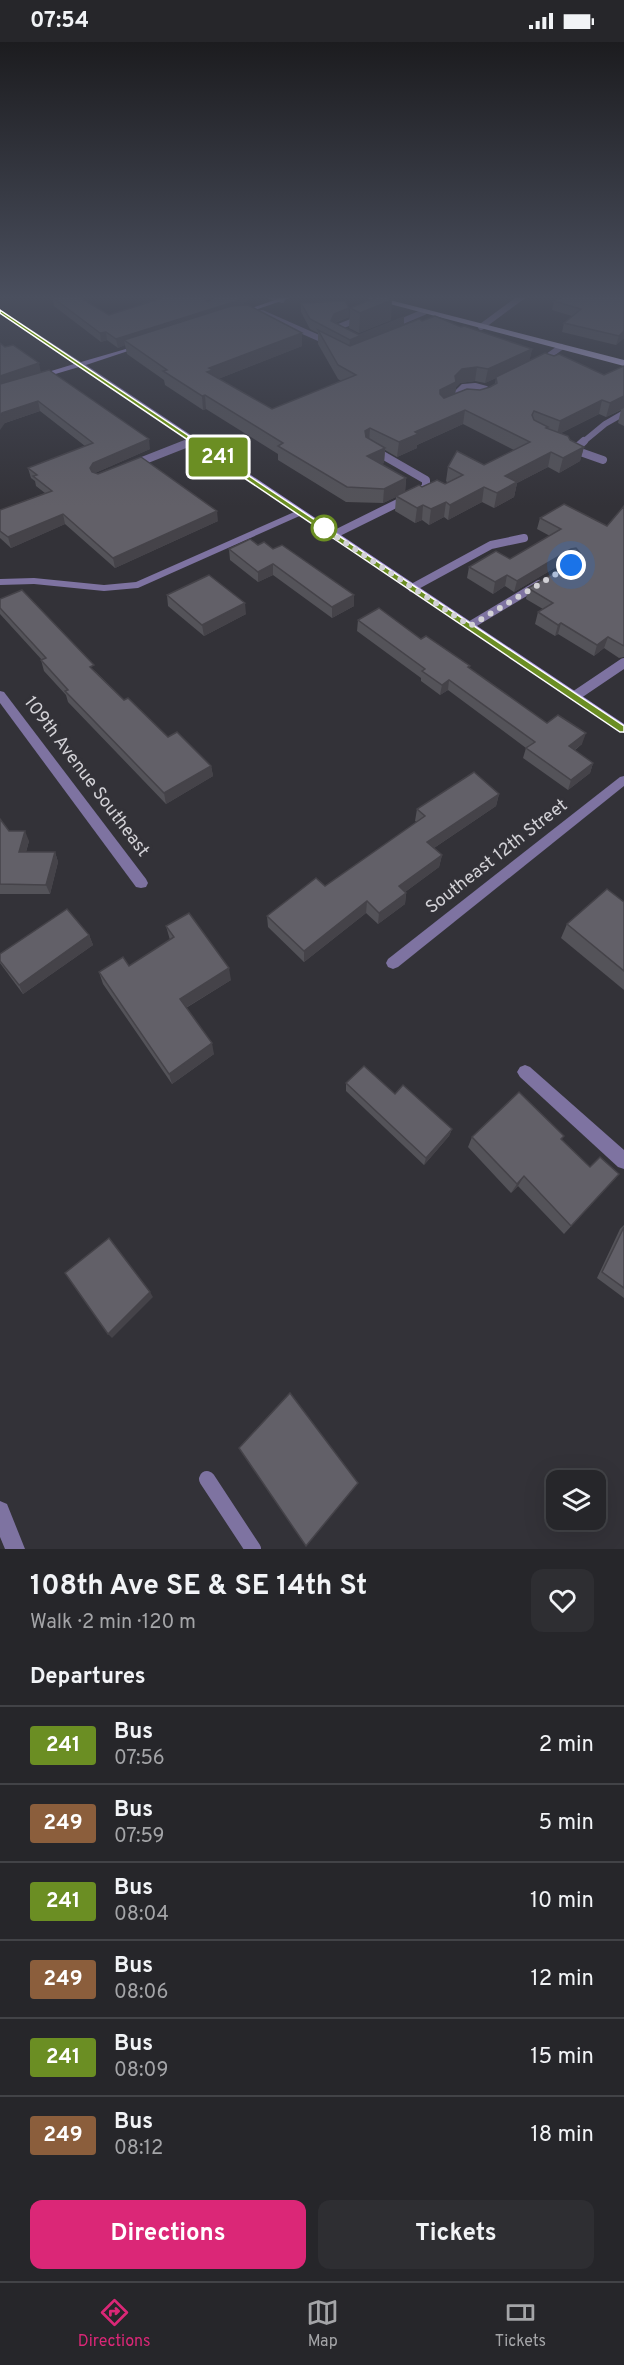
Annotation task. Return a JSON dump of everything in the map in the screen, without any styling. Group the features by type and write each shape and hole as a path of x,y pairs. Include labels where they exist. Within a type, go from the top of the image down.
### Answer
{"street":[{"path":"30,381 80,365"},
{"path":"81,365 624,729"},
{"path":"0,582 30,580 96,588 124,588 157,579 301,513"},
{"name":"109th Avenue Southeast","path":"0,695 141,883"},
{"name":"Southeast 12th Street","path":"393,963 624,780"},
{"path":"525,1072 624,1161"},
{"path":"0,1511 15,1549"}],"lane":[{"path":"527,369 534,365"},
{"path":"486,389 496,384"},
{"path":"453,402 463,398 486,399 490,394 486,389 475,386 463,387 458,392 463,398"},
{"path":"574,450 605,424 624,413"},
{"path":"119,470 194,441"},
{"path":"564,446 603,460"},
{"path":"333,535 420,492 426,486 426,480 370,448"},
{"path":"412,588 491,545 524,538"},
{"path":"470,626 551,577"},
{"path":"575,696 624,663"},
{"path":"207,1479 253,1549"}],"building":[{"path":"0,365 32,365 0,376"},
{"path":"160,365 216,365 209,368 213,370 207,372 272,409 356,375 339,365 496,365 488,369 477,367 462,369 455,376 456,382 440,390 444,398 467,389 480,390 490,387 497,383 496,377 520,365 583,365 604,375 624,366 624,396 610,403 602,400 560,421 534,411 532,415 534,420 548,427 546,428 568,436 570,440 584,447 563,458 551,452 505,476 517,482 497,493 484,487 450,505 446,502 431,509 423,505 417,508 396,496 419,485 422,487 437,480 445,484 463,475 448,467 457,451 484,465 530,442 465,410 415,432 418,434 399,442 370,428 365,431 366,437 385,448 367,456 406,478 384,489 347,487 278,446 283,443 163,371 167,370"},
{"path":"49,370 149,439 93,463 90,468 92,472 98,474 141,457 217,511 113,558 63,514 8,537 0,531 0,510 52,491 33,476 37,475 28,468 93,443 38,401 2,413 0,416 0,384"},
{"path":"564,504 607,526 624,506 624,646 608,637 597,645 538,612 553,603 528,588 578,559 580,553 576,548 517,581 507,575 495,582 469,567 496,551 510,559 561,529 540,518"},
{"path":"250,539 258,545 264,542 273,549 282,545 354,595 332,607 273,564 258,572 229,549"},
{"path":"209,575 245,603 202,625 167,595"},
{"path":"22,590 94,665 90,667 124,700 128,698 168,737 177,732 211,766 164,793 65,691 68,690 41,660 46,658 0,608 0,599"},
{"path":"379,608 421,639 426,636 470,666 468,667 547,723 558,715 586,733 569,746 593,763 571,780 526,748 535,742 449,680 442,685 422,671 425,669 358,620"},
{"path":"474,772 499,794 427,842 442,855 399,886 406,893 379,913 367,901 304,951 267,916 316,878 325,886 425,816 417,809"},
{"path":"0,819 9,831 25,831 19,852 55,852 46,885 0,884"},
{"path":"607,889 624,902 624,971 567,924"},
{"path":"67,909 89,935 19,985 0,961 0,954"},
{"path":"189,913 229,968 180,999 212,1043 169,1074 99,972 123,957 129,966 174,937 166,926"},
{"path":"364,1066 395,1094 403,1085 452,1129 426,1158 346,1083"},
{"path":"519,1092 564,1136 561,1139 590,1167 600,1157 619,1174 571,1226 524,1176 517,1184 472,1137"},
{"path":"624,1227 624,1288 602,1272"},
{"path":"109,1238 150,1292 108,1334 65,1273"},
{"path":"290,1393 358,1483 306,1546 239,1448"}],"bus line":[{"name":"241","path":"81,365 624,729"}],"route":[{"path":"324,528 317,524 470,626 571,565"}]}
